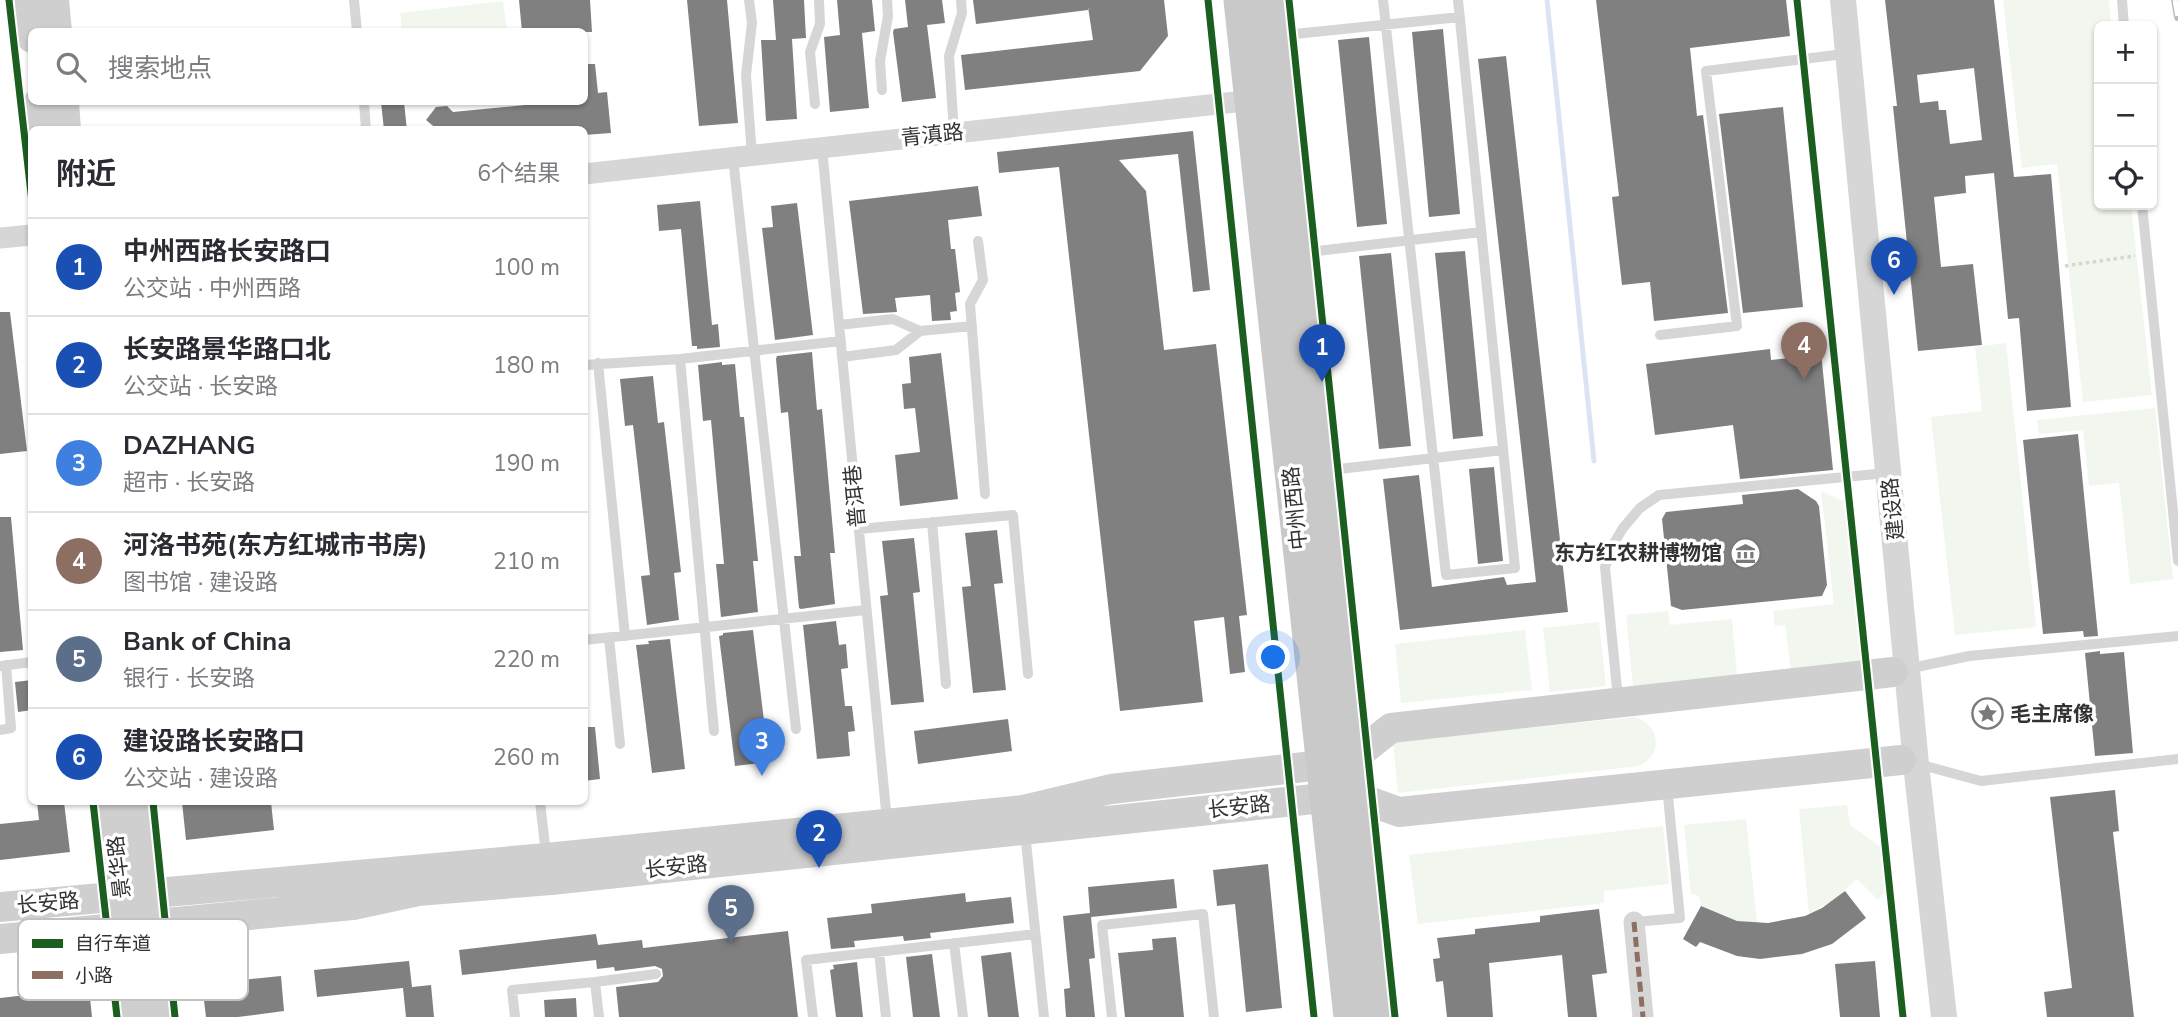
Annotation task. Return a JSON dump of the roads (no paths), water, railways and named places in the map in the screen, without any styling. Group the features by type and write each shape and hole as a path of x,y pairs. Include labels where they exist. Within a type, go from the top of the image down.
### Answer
{"main road":[{"path":"27,0 31,28"},
{"path":"54,0 57,28"},
{"name":"中州西路","path":"1240,0 1264,98 1296,254 1318,471 1336,764"},
{"name":"中州西路","path":"1269,0 1272,37 1264,98 1336,764 1375,1017"},
{"path":"38,105 41,126"},
{"path":"64,105 66,126"},
{"path":"1336,764 1391,728 1901,670"},
{"path":"1340,797 1399,812 1666,783 1909,762"},
{"name":"长安路","path":"0,907 134,894 549,869 888,833 1023,810 1111,789 1336,764"},
{"name":"中州西路","path":"1340,797 1350,1017"},
{"name":"长安路","path":"888,833 1025,830 1340,797"},
{"name":"景华路","path":"112,805 134,894 137,919"},
{"name":"景华路","path":"134,894 136,805"},
{"name":"长安路","path":"210,919 353,905 549,869"},
{"name":"长安路","path":"0,939 18,937"}],"street":[{"name":"建设路","path":"1831,0 1876,474 1901,670"},
{"name":"建设路","path":"1843,0 1930,1017"},
{"name":"青滇路","path":"588,174 1264,98"},
{"path":"0,238 28,234"},
{"name":"建设路","path":"1909,762 1944,1017"},
{"path":"1634,922 1643,1017"}],"lane":[{"path":"354,0 357,28"},
{"path":"750,0 752,23 746,75 743,157 755,351 796,729"},
{"path":"815,104 810,52 820,24 819,0"},
{"path":"882,90 880,61 888,16 887,0"},
{"path":"954,133 949,56 962,12 961,0"},
{"path":"1383,0 1446,575 1515,568 1458,0"},
{"path":"2122,0 2124,21"},
{"path":"1272,37 1460,17"},
{"path":"1660,335 1737,326 1706,71 1836,55"},
{"path":"364,105 366,126"},
{"name":"普洱巷","path":"822,148 888,833"},
{"path":"2143,210 2178,561"},
{"path":"1296,254 1481,232"},
{"path":"978,241 983,280 970,304 985,494"},
{"path":"839,325 893,319 920,331 972,326"},
{"path":"842,357 896,350 920,331"},
{"path":"588,364 680,359 841,341"},
{"path":"680,359 715,731"},
{"path":"598,363 625,636"},
{"path":"1318,471 1503,450"},
{"path":"1618,702 1605,567 1614,543 1640,508 1659,495 1876,474"},
{"path":"859,529 1013,515 1028,674"},
{"path":"932,522 946,684"},
{"path":"588,640 866,610"},
{"path":"1901,670 1969,656 2178,636"},
{"path":"609,638 620,744"},
{"path":"0,730 11,728 3,666 28,663"},
{"path":"1909,762 1981,781 2178,759"},
{"path":"1634,922 1680,918 1666,783"},
{"path":"540,805 549,869"},
{"path":"1025,830 1044,1017"},
{"path":"1112,1017 1102,925 1203,914 1214,1017"},
{"path":"813,1017 806,960 1035,934"},
{"path":"954,943 963,1017"},
{"path":"879,952 886,1017"},
{"path":"515,1017 512,990 656,974"},
{"path":"595,982 599,1017"}],"waterway":[{"path":"1547,0 1594,461"}],"railway":[{"path":"2175,0 2178,17"}],"place":[{"name":"建设路长安路口","path":"1894,295"},
{"name":"河洛书苑(东方红城市书房)","path":"1804,380"},
{"name":"中州西路长安路口","path":"1322,382"},
{"name":"东方红农耕博物馆","path":"1745,553"},
{"name":"毛主席像","path":"1987,714"},
{"name":"DAZHANG","path":"762,776"},
{"name":"长安路景华路口北","path":"819,868"},
{"name":"Bank of China","path":"731,943"}]}
